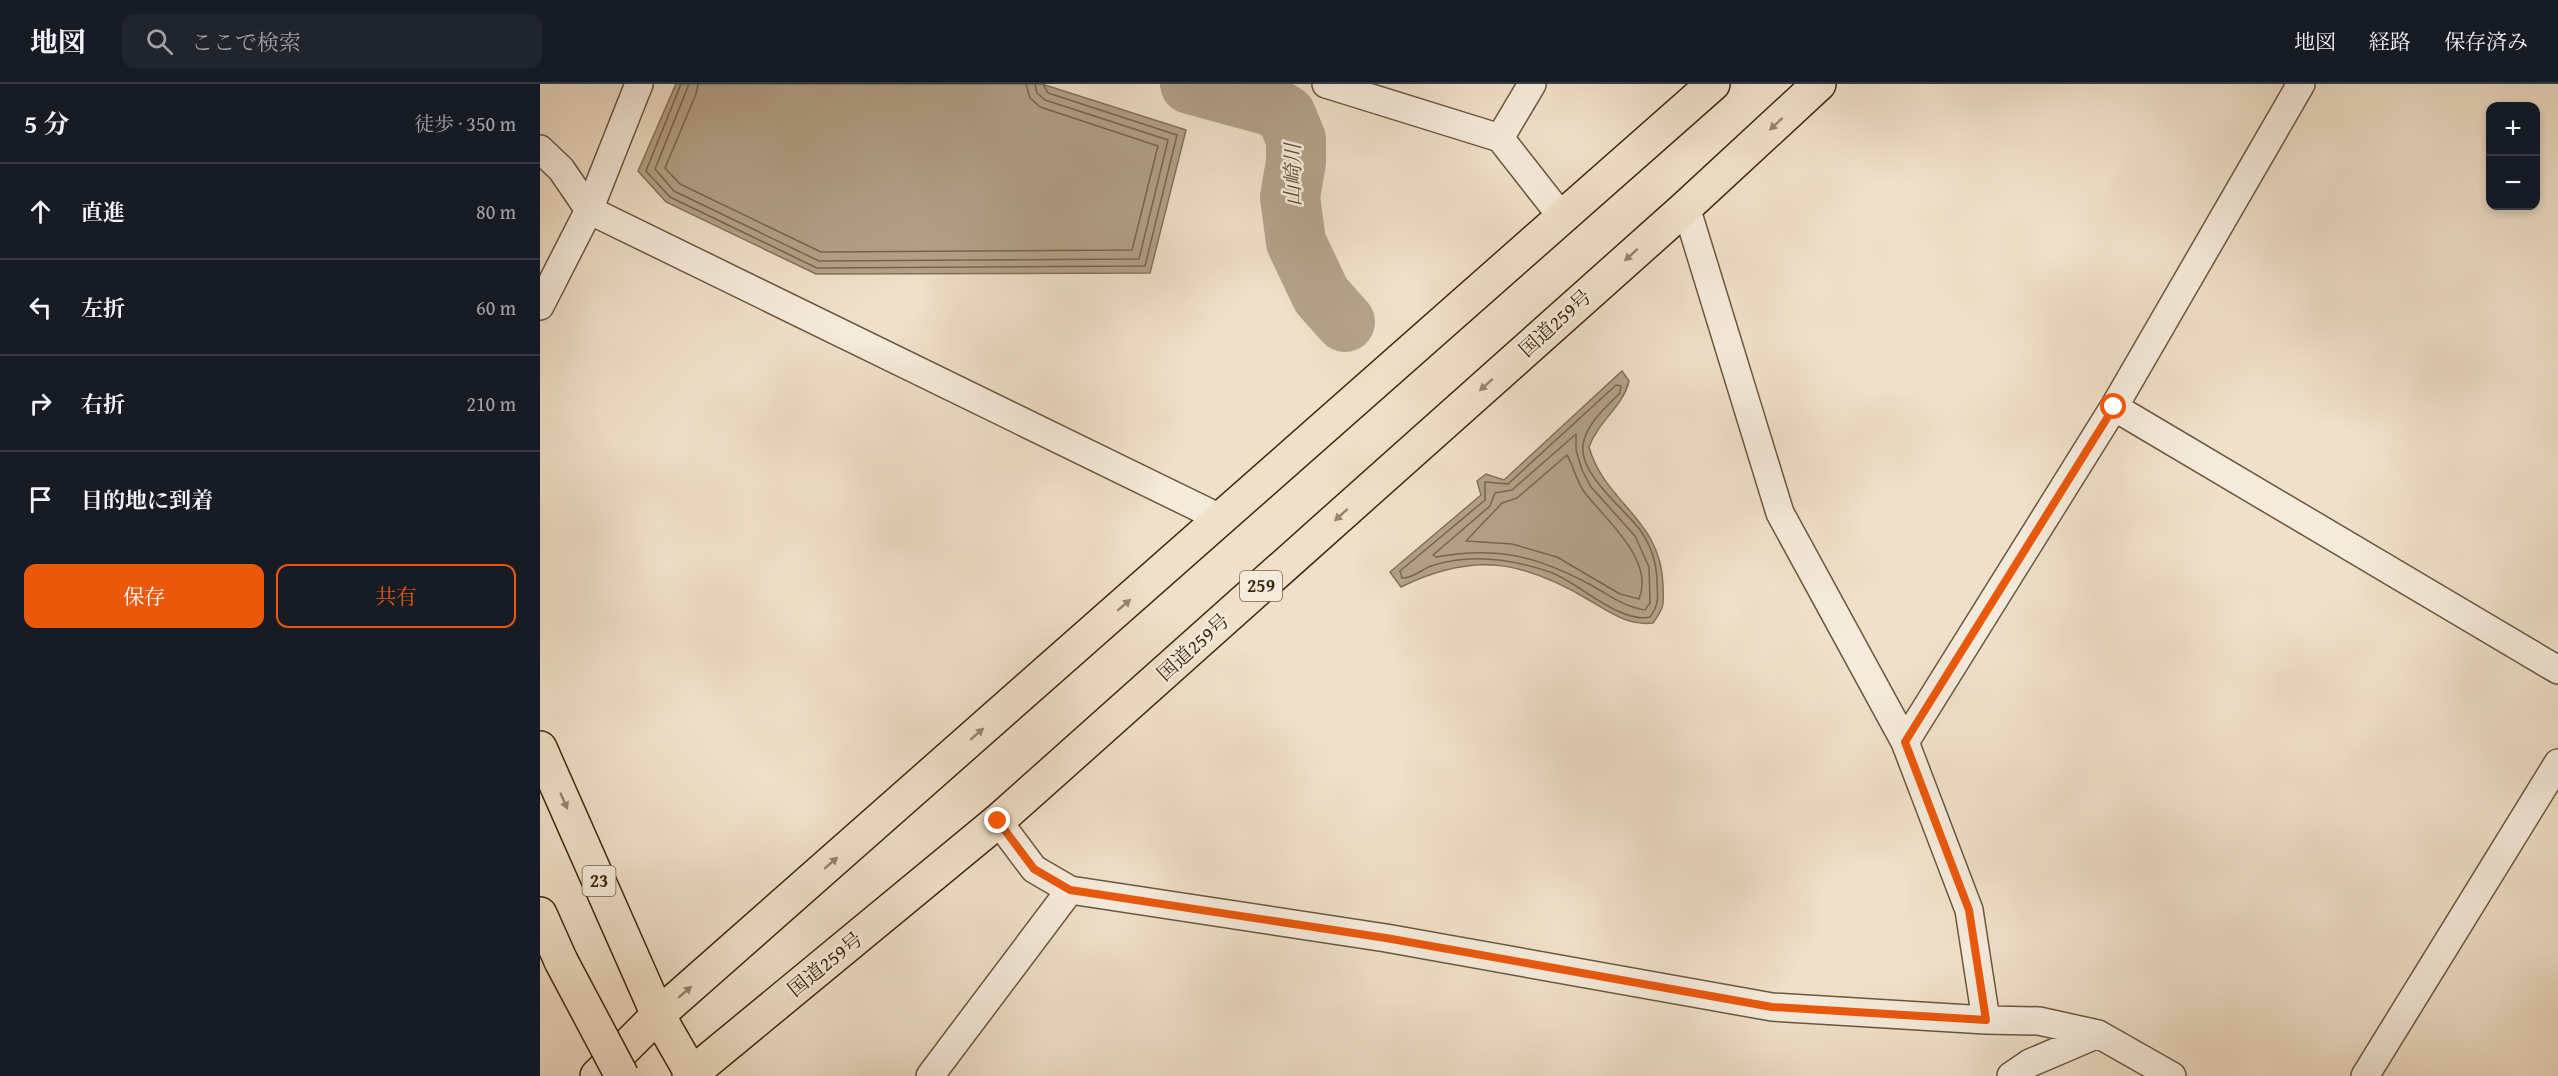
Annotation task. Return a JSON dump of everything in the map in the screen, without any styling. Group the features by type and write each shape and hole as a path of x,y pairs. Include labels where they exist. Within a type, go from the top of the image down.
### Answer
{"highway":[{"path":"597,1076 658,1015 1713,84"},
{"name":"国道259号","path":"691,1075 998,821 1686,207 1819,84"},
{"name":"23","path":"540,748 658,1015 691,1075"},
{"path":"540,914 561,961 622,1076"}],"street":[{"path":"540,306 590,210 639,84"},
{"path":"1326,84 1500,138 1563,217"},
{"path":"1500,138 1532,84"},
{"path":"1905,742 2114,407 2301,84"},
{"path":"540,148 561,169 590,210 1222,519"},
{"path":"1686,207 1780,513 1905,742 1969,910 1986,1020"},
{"path":"2114,407 2558,670"},
{"path":"2365,1076 2558,763"},
{"path":"998,821 1034,869 1070,890 1386,938 1772,1007 2039,1021 2098,1034 2172,1076"},
{"path":"930,1076 1070,890"},
{"path":"2011,1076 2030,1063 2098,1034"}],"water":[{"path":"676,84 1042,84 1186,130 1150,273 816,274 666,202 638,171"},
{"path":"1622,371 1629,381 1626,390 1593,437 1589,447 1607,483 1653,543 1660,562 1663,602 1653,623 1627,620 1541,576 1497,565 1474,565 1451,569 1401,587 1390,572 1481,495 1477,481 1486,474 1504,480"}],"waterway":[{"name":"山崎川","path":"1190,84 1271,106 1286,115 1296,139 1296,162 1290,197 1296,242 1321,295 1345,322"}],"route":[{"path":"998,821 1034,869 1070,890 1386,938 1772,1007 1986,1020 1969,910 1905,742 2114,407"}]}
